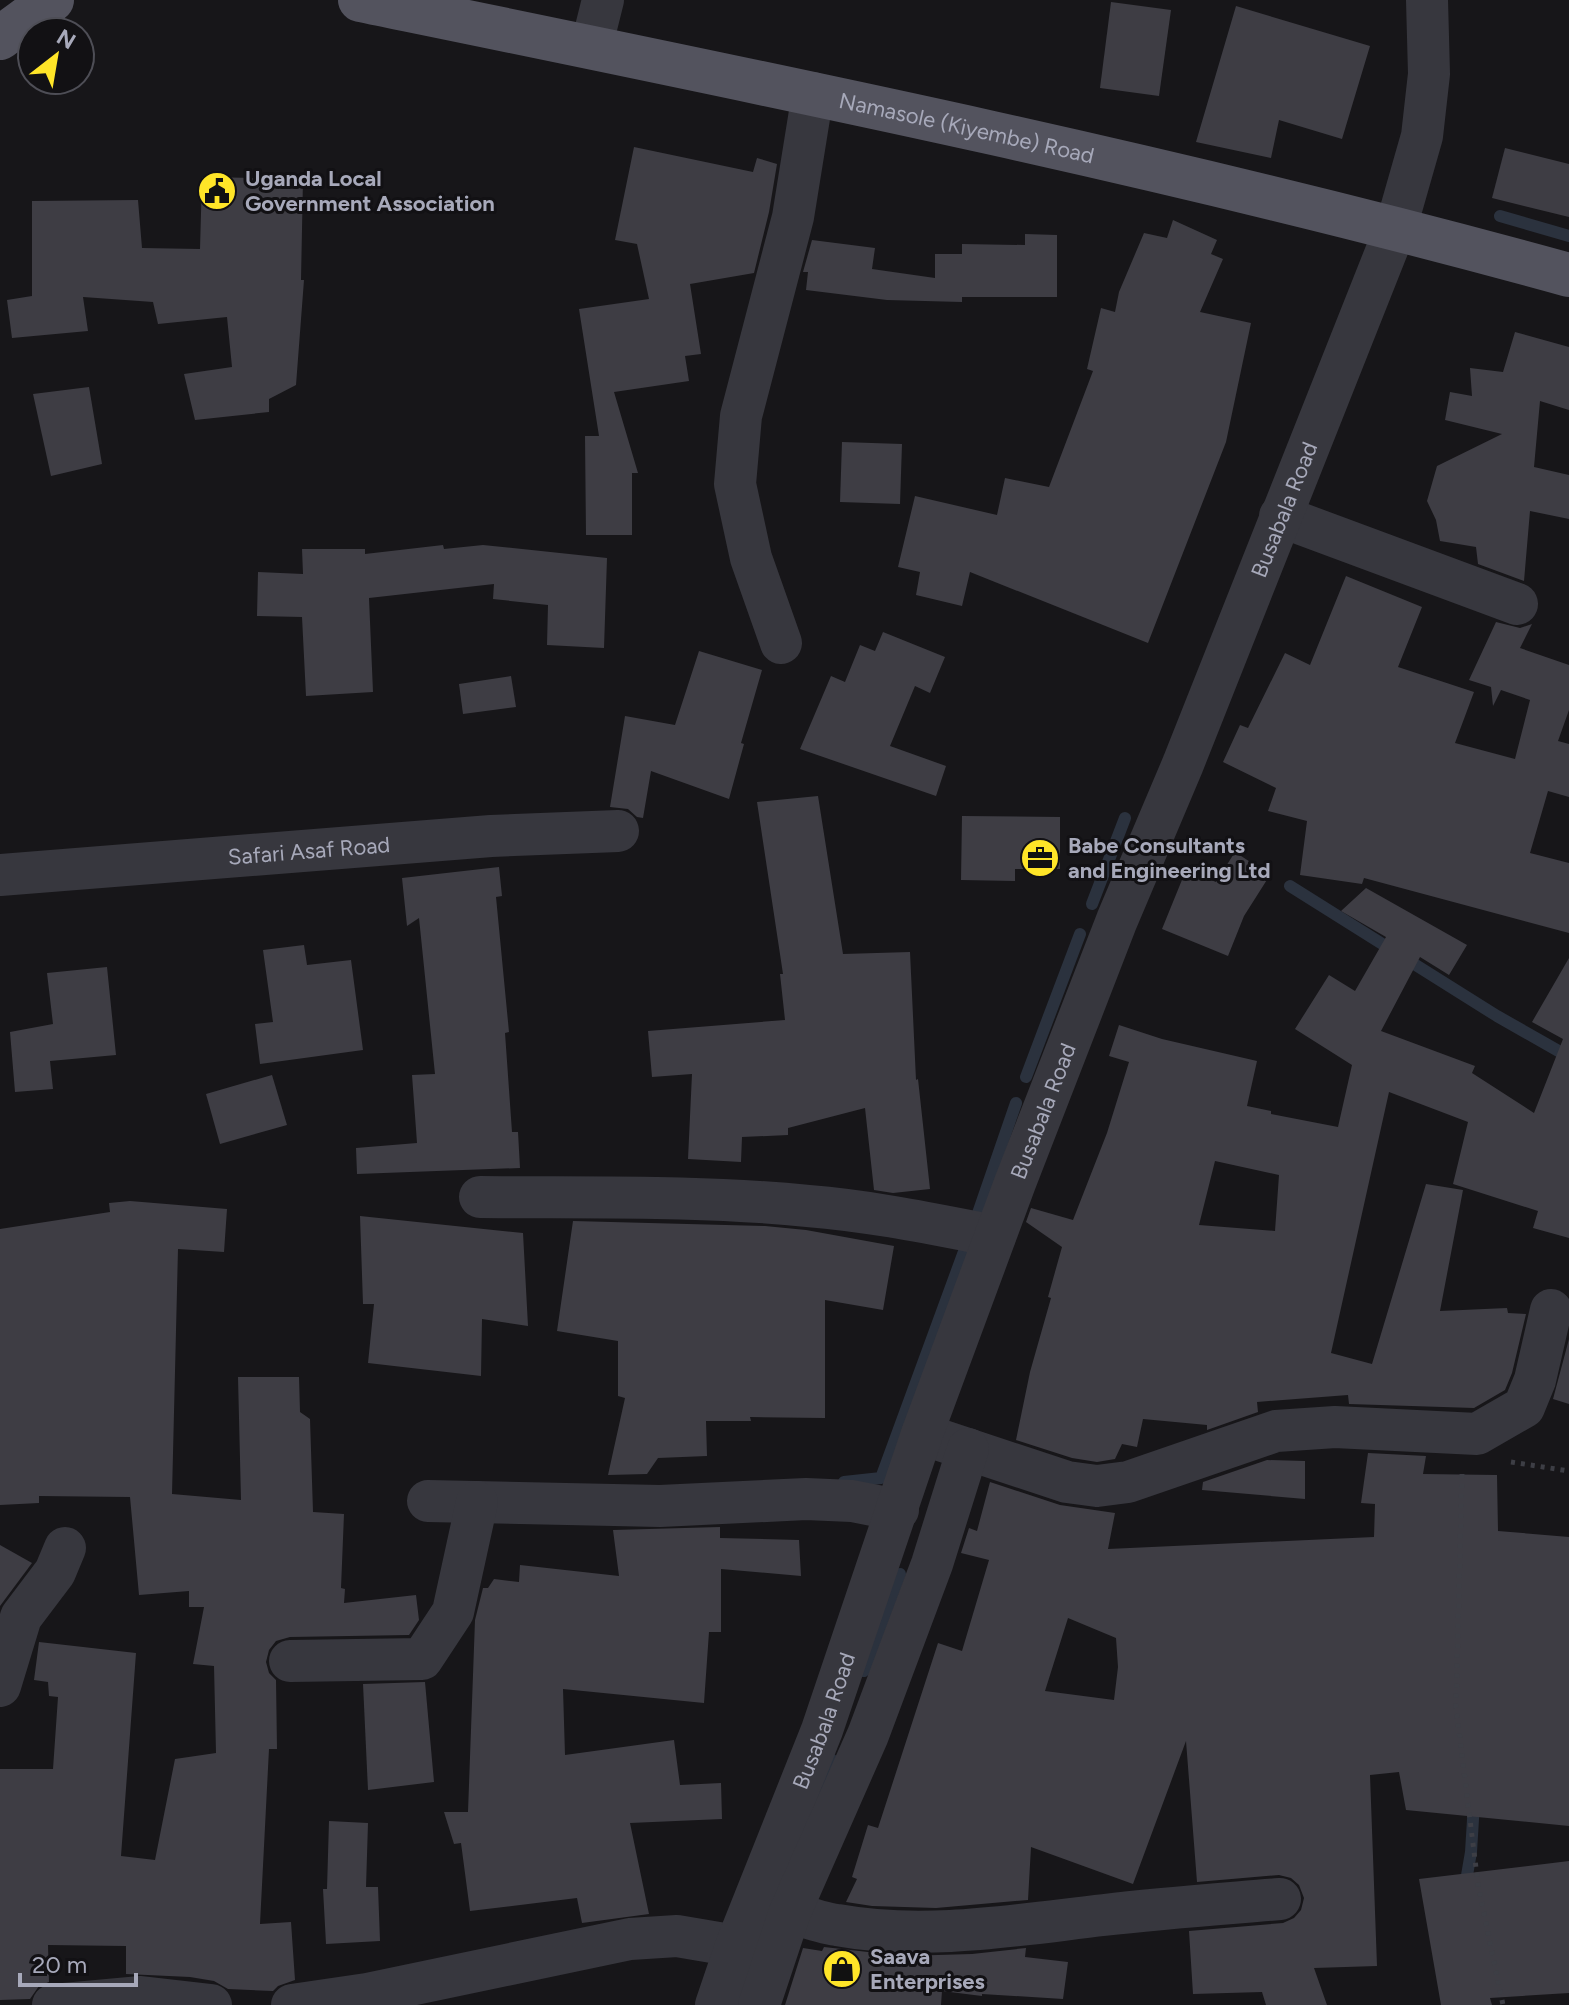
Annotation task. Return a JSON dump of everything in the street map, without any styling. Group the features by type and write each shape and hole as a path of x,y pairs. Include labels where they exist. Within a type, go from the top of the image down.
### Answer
{"main road":[{"path":"0,38 52,0"},
{"name":"Namasole (Kiyembe) Road","path":"360,0 813,93 1396,227 1569,275"}],"street":[{"path":"591,48 603,0"},
{"name":"Busabala Road","path":"716,2005 736,1946 822,1730 922,1434 995,1236 1111,934 1183,764 1396,227 1422,136 1430,58 1427,0"},
{"path":"781,643 751,558 735,484 741,416 793,217 813,93"},
{"path":"1280,516 1517,604"},
{"name":"Safari Asaf Road","path":"0,875 491,836 618,831"},
{"path":"480,1197 779,1203 890,1216 995,1236"},
{"path":"922,1434 1067,1482 1097,1486 1128,1482 1276,1431 1335,1427 1477,1434 1524,1407 1535,1380 1551,1310"},
{"path":"759,2005 790,1912 868,1735 932,1564 968,1449"},
{"path":"428,1501 660,1506 806,1499 852,1501 898,1510"},
{"path":"290,1661 422,1659 453,1612 477,1502"},
{"path":"0,1686 21,1617 55,1572 65,1548"},
{"path":"790,1912 834,1925 858,1928 960,1930 1005,1928 1162,1908 1280,1899"},
{"path":"292,2005 367,1994 630,1939 677,1936 736,1946"},
{"path":"53,2005 141,1997 211,2005"}],"path":[{"path":"1462,1433 1456,1707 1478,1884 1503,2005"}],"building":[{"path":"1111,2 1171,10 1159,96 1100,88"},
{"path":"1236,6 1370,46 1342,139 1279,120 1271,158 1196,142"},
{"path":"634,147 753,172 757,158 777,164 754,273 690,284 701,354 685,356 689,381 614,392 638,473 632,473 632,535 586,535 585,436 599,436 579,309 649,299 637,244 615,240"},
{"path":"1505,148 1569,164 1569,217 1492,198"},
{"path":"202,177 303,179 301,280 304,280 296,385 269,399 269,412 195,420 184,374 232,367 227,317 158,324 153,302 83,297 88,331 12,338 7,300 32,296 32,201 138,200 142,248 200,249"},
{"path":"1173,220 1217,240 1211,254 1223,259 1200,312 1251,323 1226,442 1148,643 970,572 962,606 916,595 920,572 898,567 915,496 997,515 1005,478 1049,487 1093,371 1087,369 1101,308 1115,312 1119,292 1144,233 1167,238"},
{"path":"1025,234 1057,235 1057,297 962,297 962,302 887,300 806,290 808,272 803,272 812,240 875,248 872,269 935,278 935,254 962,254 962,244 1025,245"},
{"path":"1515,332 1569,347 1569,410 1540,401 1534,467 1569,475 1569,519 1530,511 1524,581 1478,564 1476,547 1440,541 1436,520 1427,501 1437,466 1502,434 1445,420 1450,392 1472,396 1470,368 1503,372"},
{"path":"89,387 102,464 51,476 33,394"},
{"path":"842,442 902,444 900,504 840,502"},
{"path":"443,545 444,549 483,545 607,558 604,648 547,645 548,605 493,599 494,584 369,598 373,692 306,696 302,617 257,616 258,572 303,574 302,549 365,549 365,554"},
{"path":"1346,576 1422,607 1398,667 1474,692 1455,743 1515,759 1530,700 1501,690 1493,706 1491,687 1469,680 1496,622 1520,628 1532,624 1520,648 1569,665 1569,710 1558,741 1569,744 1569,797 1548,791 1530,853 1569,863 1569,933 1364,878 1362,884 1300,875 1307,821 1268,811 1276,788 1223,762 1240,725 1248,728 1285,653 1310,665"},
{"path":"883,632 945,657 930,693 915,686 890,746 946,766 936,796 800,749 831,676 845,682 860,645 875,651"},
{"path":"699,651 762,670 729,799 651,771 643,818 628,809 610,807 625,716 675,725"},
{"path":"511,676 516,707 463,714 459,684"},
{"path":"818,796 843,954 910,952 916,1080 930,1189 893,1193 874,1190 865,1108 788,1128 788,1135 742,1137 741,1162 688,1159 692,1074 652,1077 648,1031 785,1020 780,974 783,974 757,802"},
{"path":"962,816 1060,817 1060,869 1015,869 1015,881 961,880"},
{"path":"1235,852 1270,875 1244,916 1228,956 1162,929 1186,870 1216,882"},
{"path":"499,867 502,896 496,897 509,1032 505,1033 512,1132 518,1132 520,1168 357,1174 356,1148 417,1143 412,1075 435,1074 419,918 407,926 402,878"},
{"path":"1366,888 1467,945 1449,975 1420,957 1381,1031 1475,1066 1472,1073 1534,1113 1563,1039 1532,1022 1569,958 1569,1238 1533,1228 1538,1211 1453,1184 1468,1122 1389,1092 1331,1353 1372,1364 1426,1184 1463,1190 1440,1311 1507,1308 1508,1313 1526,1314 1505,1390 1474,1408 1349,1404 1348,1395 1257,1402 1258,1412 1207,1430 1207,1425 1143,1419 1137,1447 1122,1444 1115,1459 1097,1462 1072,1458 1016,1440 1062,1247 1026,1222 1031,1208 1073,1220 1107,1133 1129,1062 1109,1056 1119,1025 1162,1039 1257,1061 1247,1106 1338,1127 1352,1065 1295,1029 1329,975 1355,991 1386,937 1341,911","holes":["1215,1161 1279,1175 1275,1231 1199,1225"]},
{"path":"304,945 307,965 351,960 363,1050 260,1064 255,1024 273,1022 263,950"},
{"path":"107,967 116,1055 50,1061 53,1089 15,1092 10,1032 53,1024 47,973"},
{"path":"272,1075 287,1125 220,1144 206,1094"},
{"path":"130,1201 227,1209 224,1252 178,1249 172,1494 241,1500 238,1377 299,1377 300,1412 310,1419 313,1512 344,1514 341,1588 345,1589 344,1603 416,1595 419,1620 409,1635 290,1637 276,1641 269,1650 266,1662 269,1673 276,1680 277,1749 269,1749 260,1924 291,1922 295,1980 273,1991 228,1989 214,1981 190,1977 126,1974 126,1946 48,1945 49,1982 39,1986 30,1999 0,2000 0,1769 53,1769 58,1697 49,1696 48,1682 34,1680 39,1642 136,1653 121,1856 155,1860 175,1759 216,1753 214,1666 193,1664 204,1607 189,1607 189,1591 139,1595 130,1497 39,1496 39,1503 0,1505 0,1229 110,1212 109,1203"},
{"path":"360,1216 523,1233 528,1326 482,1319 481,1376 368,1363 374,1304 363,1304"},
{"path":"573,1221 765,1226 894,1246 883,1310 825,1300 825,1418 750,1417 751,1421 706,1421 707,1456 658,1458 647,1474 608,1475 625,1398 618,1396 618,1341 557,1331"},
{"path":"1569,1339 1569,1404 1553,1399"},
{"path":"1368,1453 1426,1456 1423,1474 1497,1475 1498,1531 1569,1537 1569,1826 1406,1810 1399,1772 1370,1775 1377,1966 1314,1968 1327,2005 1266,2005 1262,1992 1193,1994 1189,1931 1283,1923 1301,1910 1304,1898 1299,1885 1291,1878 1279,1875 1197,1882 1186,1741 1133,1884 1031,1847 1028,1900 936,1908 846,1902 857,1879 852,1877 868,1825 878,1828 938,1643 962,1651 989,1560 961,1553 969,1528 977,1531 990,1482 1060,1505 1115,1513 1108,1549 1374,1537 1375,1504 1361,1503","holes":["1068,1618 1116,1638 1118,1667 1114,1700 1045,1691"]},
{"path":"1267,1460 1305,1461 1305,1499 1202,1490 1203,1482"},
{"path":"720,1527 720,1538 799,1540 801,1576 721,1569 721,1632 709,1632 704,1703 563,1689 565,1755 674,1740 680,1785 721,1783 722,1819 630,1823 649,1914 582,1923 577,1898 470,1911 461,1843 454,1844 444,1812 468,1812 475,1620 483,1588 488,1588 494,1579 519,1582 520,1565 619,1576 613,1530"},
{"path":"0,1545 32,1563 0,1606"},
{"path":"425,1682 434,1782 368,1790 363,1684"},
{"path":"329,1821 368,1823 366,1887 378,1887 380,1941 326,1944 323,1889 327,1889"},
{"path":"1569,1861 1569,1993 1490,1998 1492,2005 1441,2005 1419,1879"},
{"path":"824,1947 903,1956 972,1954 1026,1948 1025,1957 1068,1962 1063,1999 942,1991 941,2005 785,2005 803,1948 822,1951"}],"waterway":[{"path":"1500,216 1569,236"},
{"path":"1092,904 1125,818"},
{"path":"1290,886 1497,1016 1569,1057"},
{"path":"1026,1077 1080,934"},
{"path":"975,1222 1016,1103"},
{"path":"844,1482 881,1478 966,1246"},
{"path":"864,1671 900,1574"},
{"path":"818,1799 832,1760"},
{"path":"1465,1887 1474,1803"}],"place":[{"name":"Uganda Local Government Association","path":"217,191"},
{"name":"Babe Consultants and Engineering Ltd","path":"1040,858"},
{"name":"Saava Enterprises","path":"842,1969"}]}
